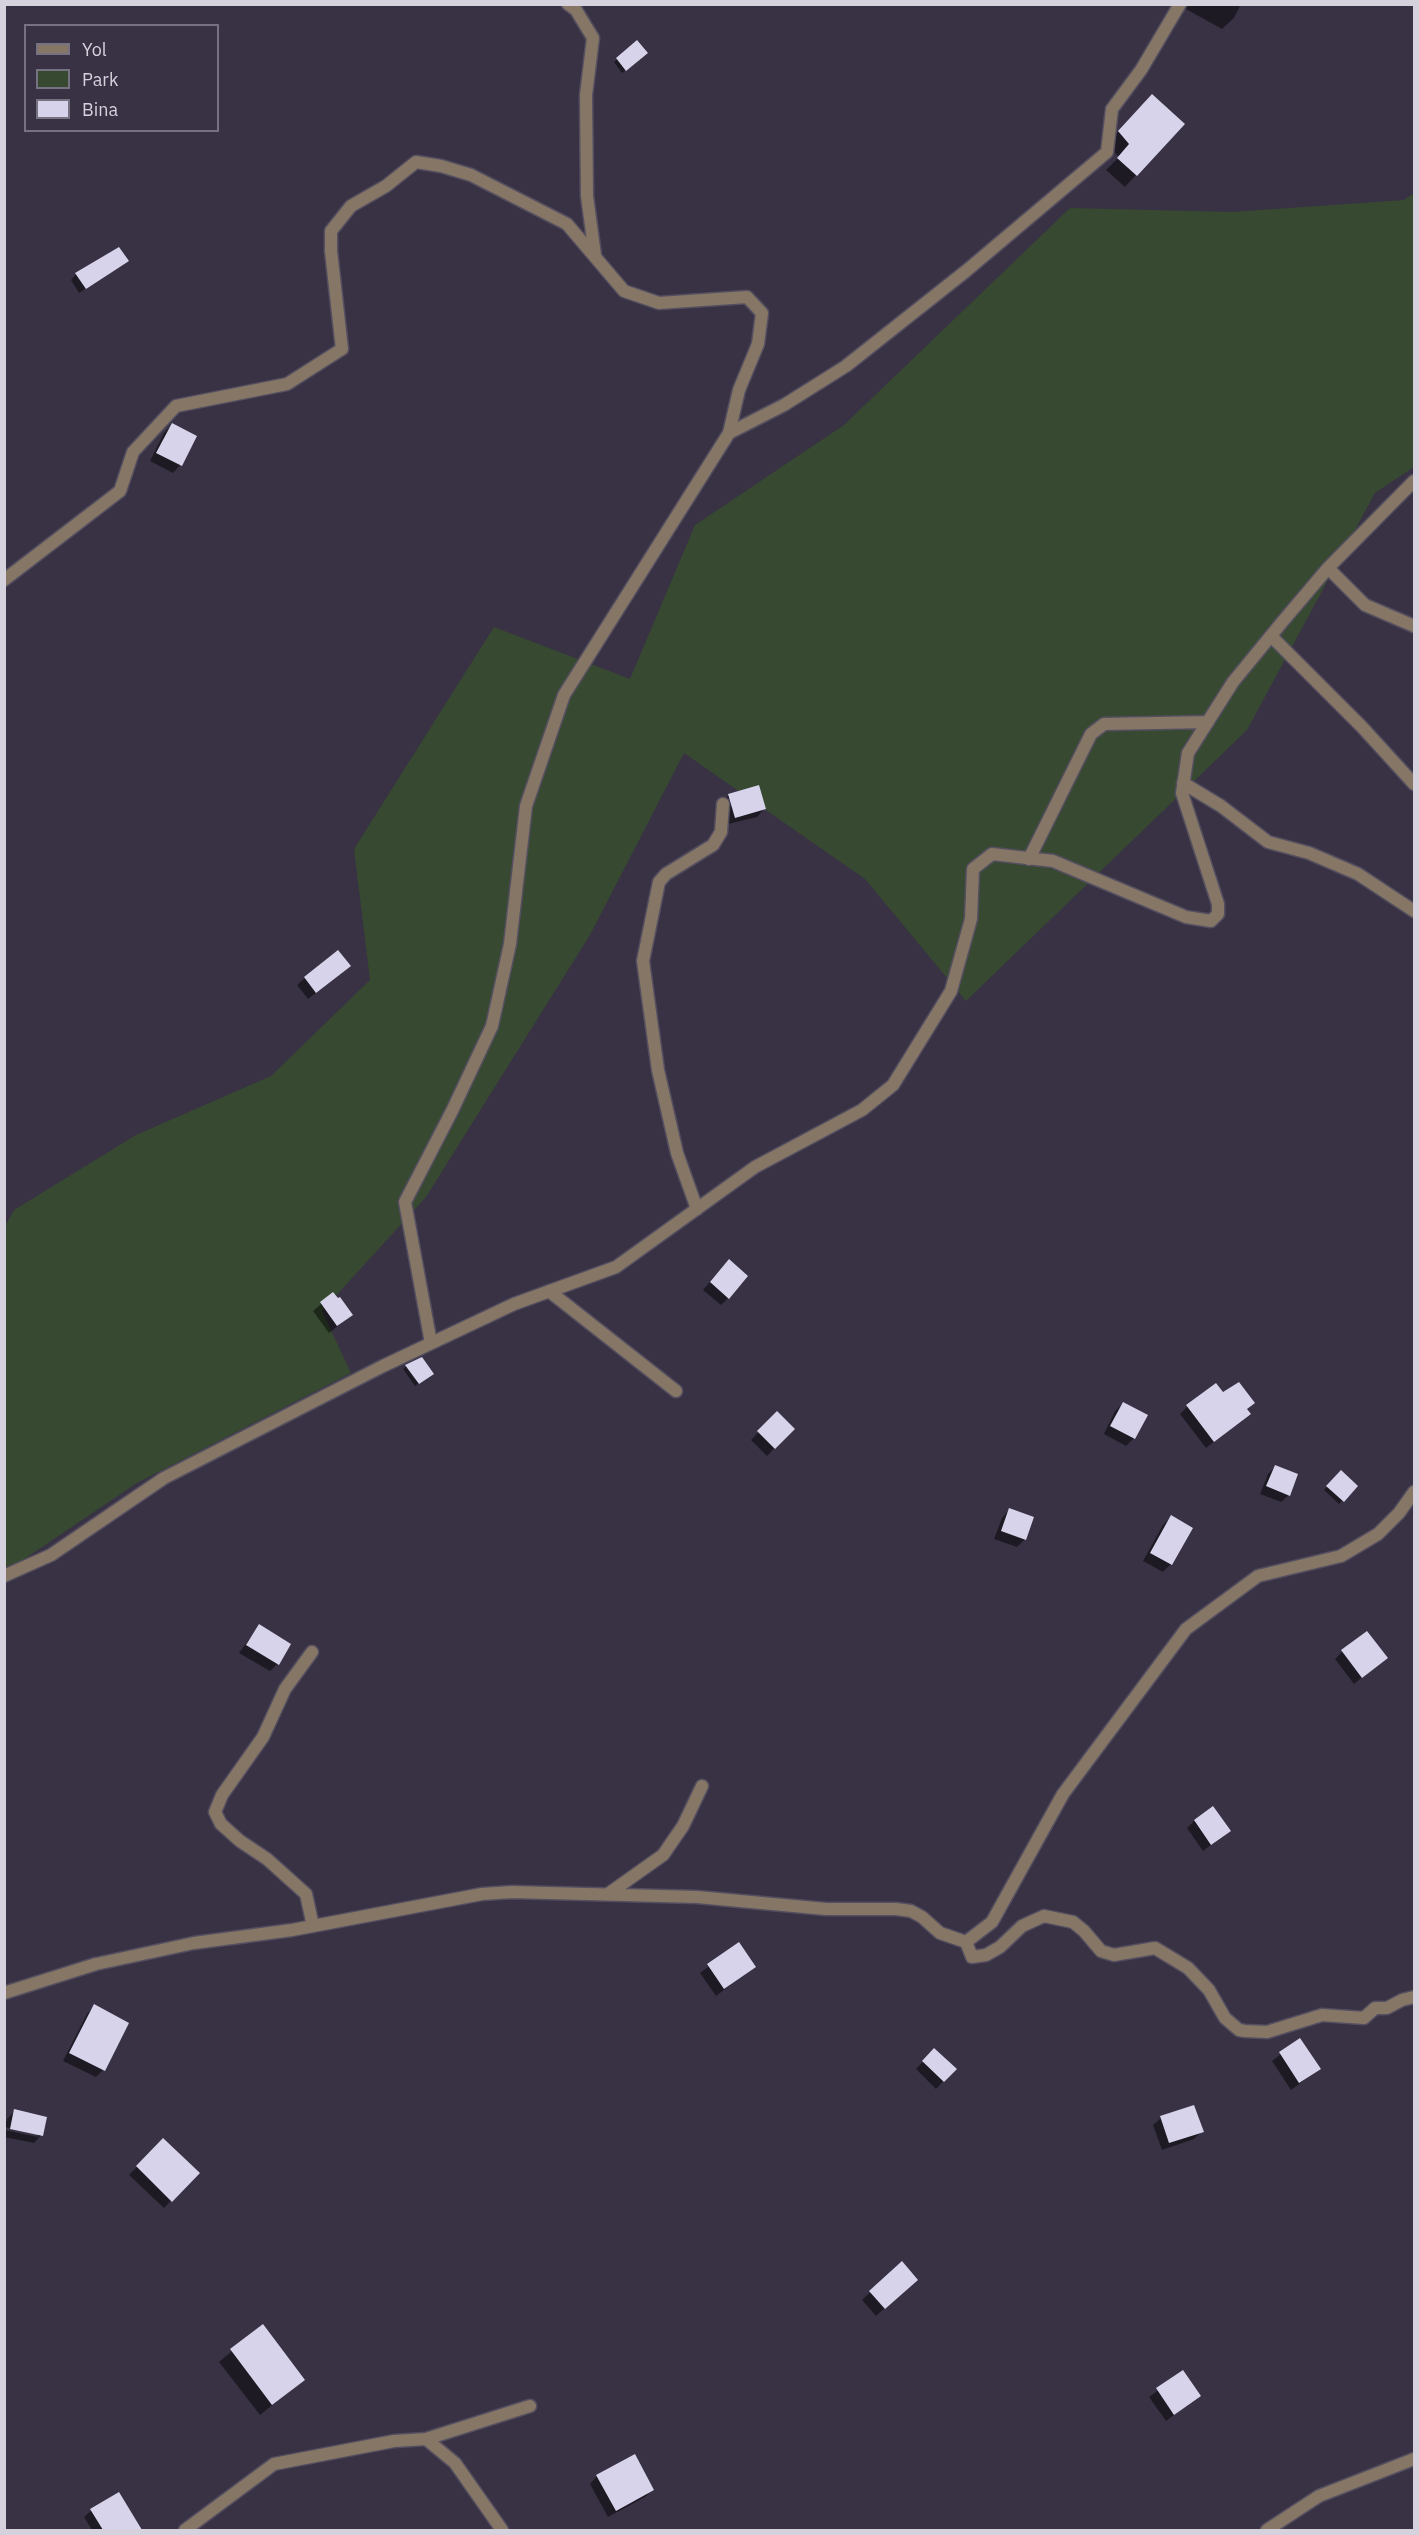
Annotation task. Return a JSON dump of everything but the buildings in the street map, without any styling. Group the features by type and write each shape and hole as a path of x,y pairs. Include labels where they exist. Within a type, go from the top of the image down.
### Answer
{"street":[{"path":"568,4 576,10 593,38 586,95 586,151 587,196 595,257"},
{"path":"729,433 784,405 846,366 966,271 1107,152 1112,109 1141,70 1180,4"},
{"path":"4,580 120,491 133,452 176,406 286,384 342,349 331,231 351,206 386,186 416,162 441,166 471,175 567,224 624,291 659,303 747,297 762,313 763,326 739,390 729,433 564,695 526,806 510,944 492,1026 452,1111 405,1202 431,1343"},
{"path":"4,1575 51,1554 164,1478 431,1343 514,1304 616,1267 755,1167 862,1110 893,1085 951,991 971,919 974,869 992,854 1053,861 1186,917 1211,921 1218,914 1218,904 1182,793 1188,753 1233,682 1271,636 1328,568 1414,482"},
{"path":"1328,568 1365,605 1414,626"},
{"path":"1271,636 1362,727 1414,784"},
{"path":"1029,858 1091,734 1104,724 1208,722"},
{"path":"1184,783 1221,806 1268,842 1309,853 1358,874 1414,910"},
{"path":"697,1209 677,1153 658,1070 643,961 659,882 666,874 713,845 721,832 723,804"},
{"path":"549,1291 676,1391"},
{"path":"966,1942 992,1922 1063,1794 1186,1629 1258,1576 1341,1556 1378,1534 1399,1513 1414,1492"},
{"path":"312,1652 285,1689 263,1737 222,1795 215,1812 221,1824 240,1841 267,1859 306,1894 313,1926"},
{"path":"608,1894 663,1855 683,1827 702,1786"},
{"path":"4,1994 96,1964 194,1943 313,1926 482,1894 541,1892 697,1897 826,1909 911,1911 922,1917 940,1933 966,1942 972,1957 986,1955 1000,1947 1022,1926 1044,1916 1073,1922 1101,1951 1114,1955 1155,1948 1188,1968 1209,1990 1224,2018 1239,2030 1245,2031 1268,2032 1322,2015 1364,2018 1375,2008 1387,2008 1414,1997"},
{"path":"185,2530 274,2464 394,2441 426,2439 530,2406"},
{"path":"426,2439 455,2463 502,2530"},
{"path":"1267,2530 1319,2496 1414,2459"}],"green space":[{"path":"1414,193 1414,467 1375,493 1247,730 966,1001 865,879 684,753 590,935 426,1197 322,1311 351,1373 137,1483 5,1572 5,1226 14,1210 136,1135 271,1076 370,980 354,849 494,627 630,679 695,525 844,425 1070,208 1232,212 1404,200"}]}
